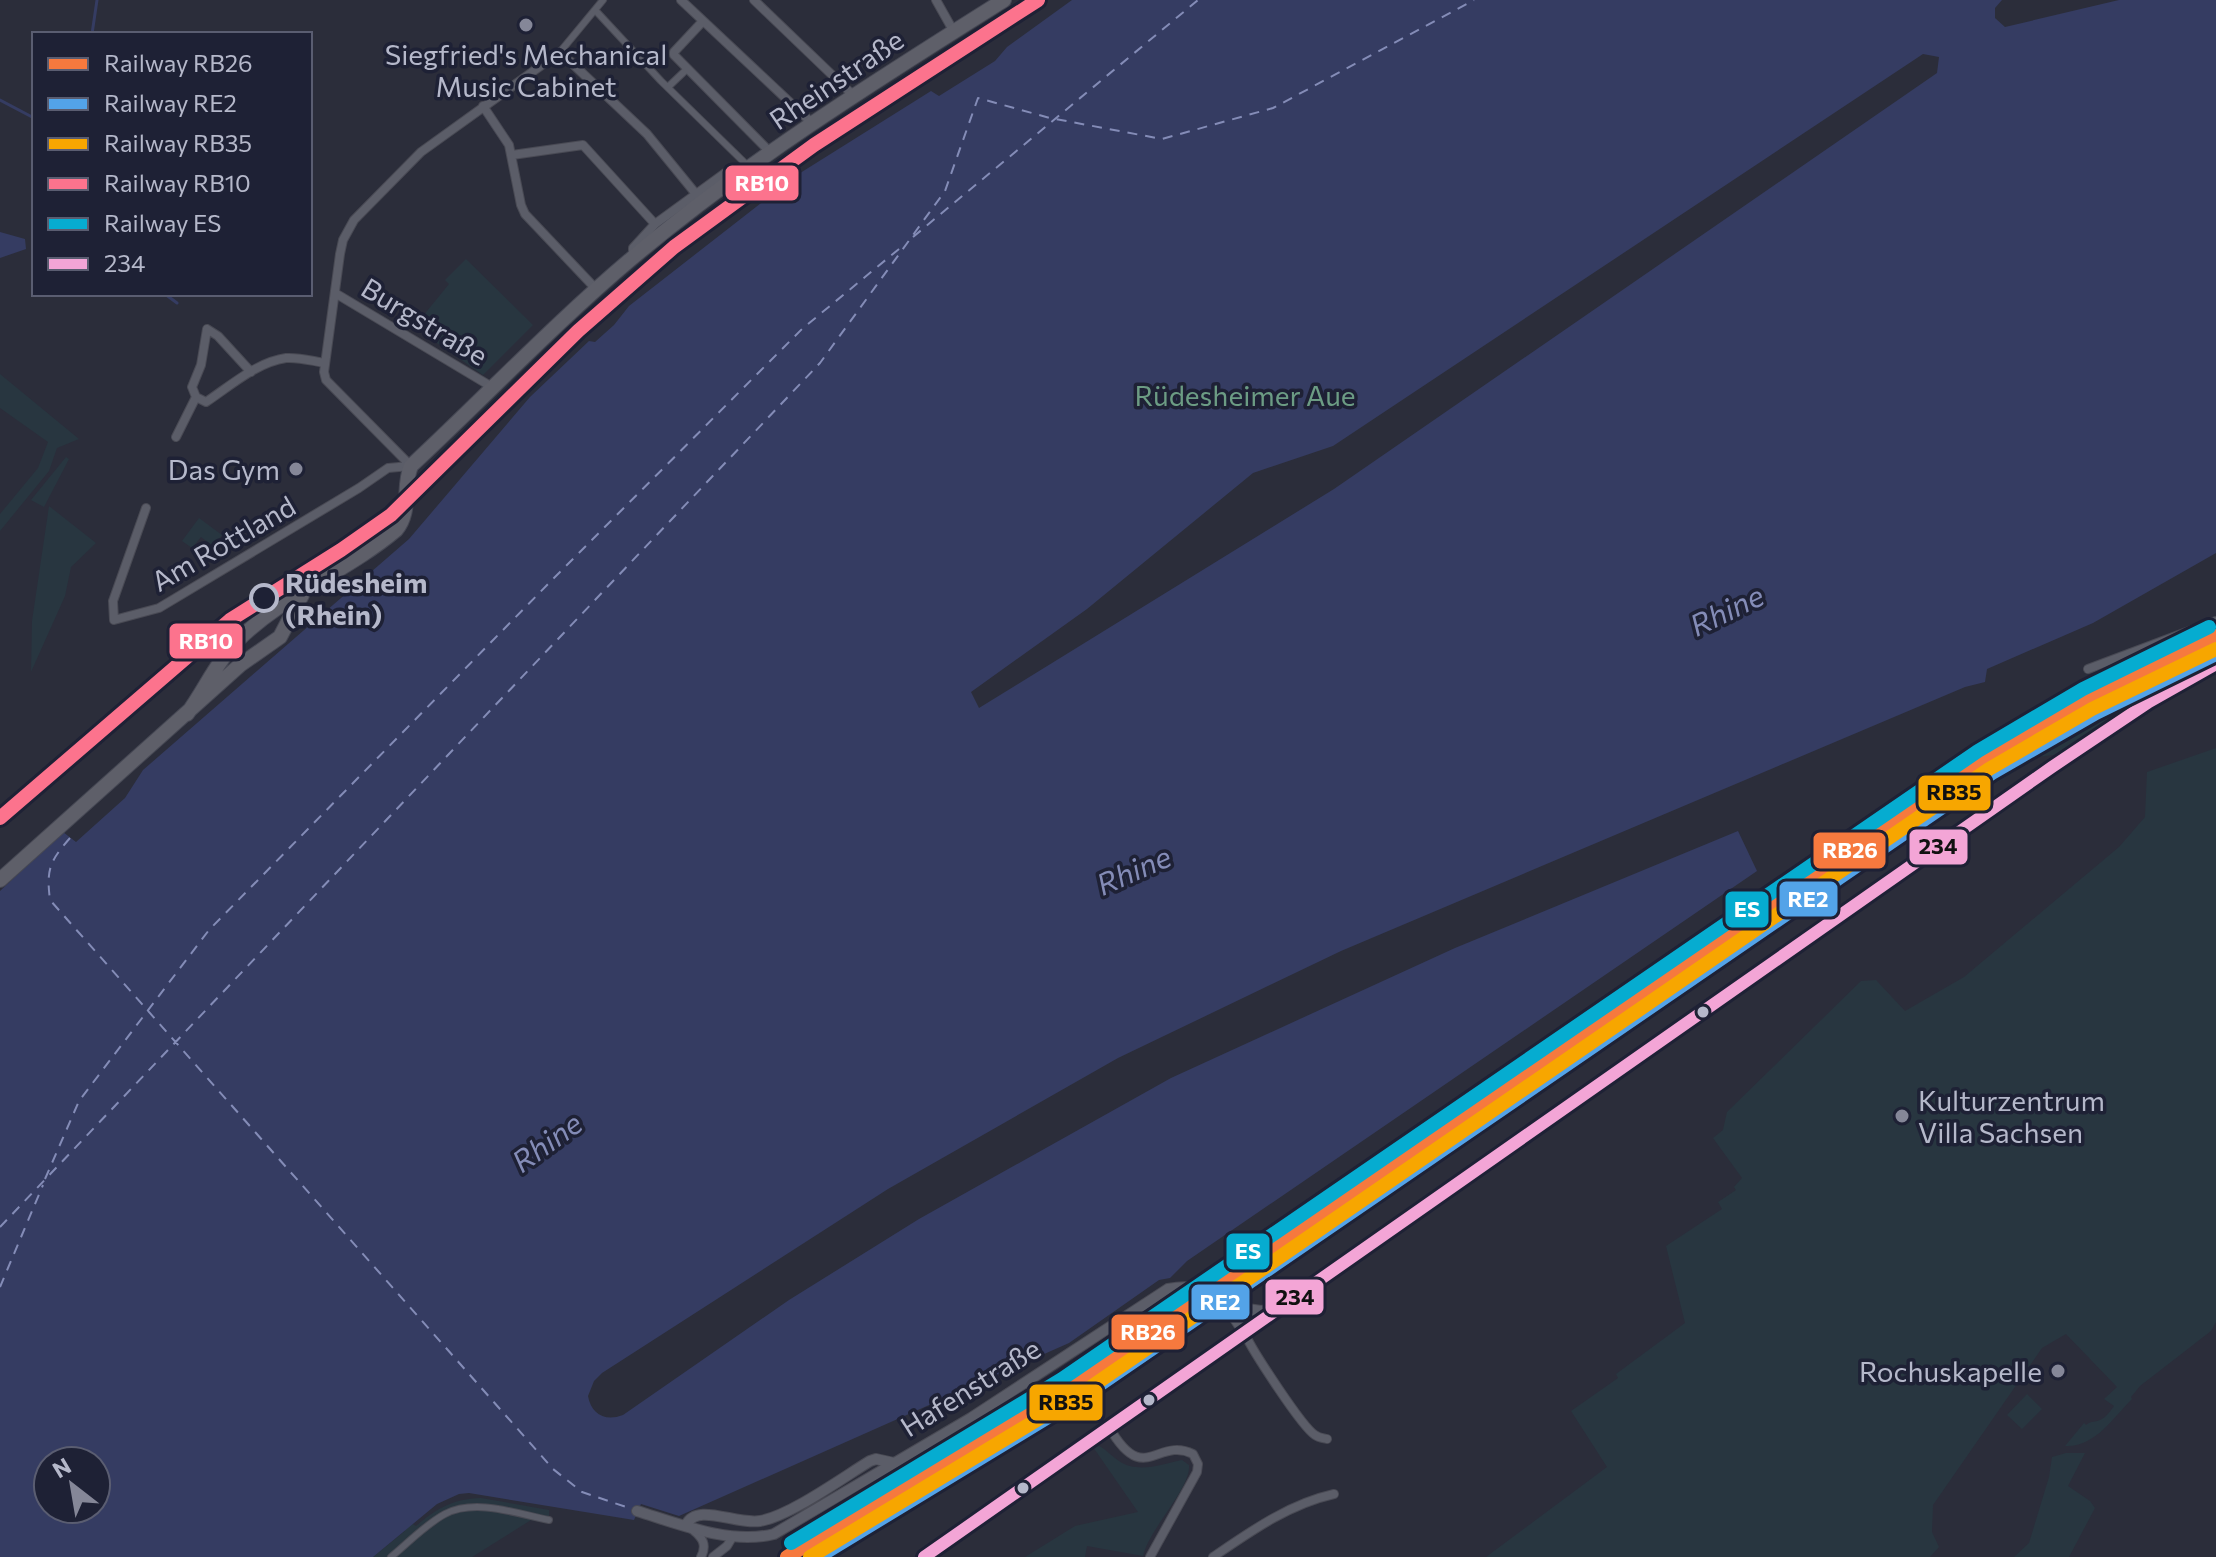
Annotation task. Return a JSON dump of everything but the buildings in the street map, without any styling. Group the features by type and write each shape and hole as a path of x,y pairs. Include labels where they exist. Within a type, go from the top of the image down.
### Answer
{"main road":[{"name":"Rheinstraße","path":"411,466 633,257 813,124 1004,0"},
{"path":"187,714 228,651 252,627 380,542 400,525 405,515 407,478 411,466"},
{"path":"0,880 240,665 280,637 296,603 307,589"},
{"path":"924,1557 2052,767 2149,702 2216,664"}],"street":[{"path":"411,466 326,380 325,363 343,240 354,220 421,152 560,52 603,0"},
{"path":"681,0 813,124"},
{"path":"754,0 854,97"},
{"path":"936,0 954,32"},
{"path":"596,11 744,173"},
{"path":"703,21 674,55 771,154"},
{"path":"560,52 647,134 696,194"},
{"path":"668,87 687,69"},
{"path":"483,106 503,133 512,155 522,210 596,289"},
{"path":"512,155 583,145 655,224"},
{"name":"Rheinstraße","path":"633,257 633,248 655,224 725,173 744,173"},
{"name":"Burgstraße","path":"335,293 492,387"},
{"path":"251,372 218,336 207,329 201,365 192,387 196,397 206,402 251,372 286,358 325,363"},
{"path":"176,437 196,397"},
{"name":"Am Rottland","path":"146,508 113,601 111,611 114,620 159,608 388,468 411,466"},
{"path":"2088,669 2216,621"},
{"name":"Hafenstraße","path":"637,1511 733,1536 763,1536 784,1529 971,1418 1168,1289 1196,1288 1221,1299 1245,1334"},
{"name":"Hafenstraße","path":"1227,1306 1261,1311 1281,1307"},
{"path":"1245,1334 1252,1349 1301,1419 1314,1435 1327,1439"},
{"path":"1109,1427 1122,1448 1132,1456 1182,1450 1193,1454 1198,1464 1197,1472 1150,1557"},
{"path":"701,1557 704,1551 701,1537 686,1525 689,1519 703,1513 739,1522 765,1520 870,1461 876,1459 894,1463"},
{"path":"1213,1557 1259,1526 1313,1499 1334,1494"},
{"path":"391,1557 443,1515 456,1510 473,1507 549,1520"},
{"path":"713,1557 727,1546 733,1536"}],"shaded area":[{"path":"466,259 533,325 483,375 414,327 449,284 445,280"},
{"path":"0,374 79,439 57,448 49,471 0,531 0,514 38,468 48,442 0,408"},
{"path":"66,457 69,459 44,507 31,500"},
{"path":"49,506 96,543 71,567 65,596 31,672 32,621"},
{"path":"199,518 222,535 213,546 201,537 192,548 182,541"},
{"path":"2185,669 2175,679 2061,754 2037,757 1998,782 1988,780 2073,727"},
{"path":"2216,748 2216,1322 2211,1331 2140,1386 2132,1399 2094,1437 2075,1445 2065,1446 2084,1423 2098,1421 2108,1414 2114,1406 2104,1399 2117,1387 2066,1334 2042,1348 1933,1505 1932,1532 1939,1547 1930,1557 1486,1557 1607,1467 1571,1411 1618,1378 1616,1374 1685,1323 1666,1246 1722,1209 1718,1202 1736,1190 1734,1187 1742,1178 1713,1138 1723,1130 1727,1112 1861,981 1876,980 1905,1011 1964,977 2119,847 2145,817 2147,772"},
{"path":"2027,1394 2042,1409 2022,1429 2007,1415"},
{"path":"1099,1446 1119,1461 1134,1467 1182,1460 1189,1465 1184,1485 1143,1556 1087,1546 1085,1557 1025,1557 1075,1526 1138,1512 1093,1447"},
{"path":"2085,1453 2068,1486 2095,1508 2069,1557 2014,1557 2029,1543 2052,1457"},
{"path":"481,1498 549,1510 549,1520 547,1523 531,1520 472,1557 373,1557 411,1523 416,1526 438,1509"}],"water":[{"name":"Rhine","path":"1072,0 2002,0 1995,8 1995,18 2005,27 2119,0 2216,0 2216,553 2093,623 1987,669 1985,682 1965,687 1341,951 1118,1058 888,1189 602,1373 594,1381 588,1396 592,1408 600,1415 610,1418 623,1415 789,1300 919,1219 1171,1078 1455,948 1738,831 1757,871 1187,1261 1170,1278 1159,1280 1069,1343 679,1516 641,1504 634,1520 469,1493 437,1504 373,1557 0,1557 0,891 63,832 76,842 125,798 143,770 409,539 530,397 589,341 595,342 614,325 629,306 797,175 931,91 939,96 995,61 1007,47","holes":["1923,54 1939,57 1937,73 1334,489 979,708 971,692 1087,609 1253,473 1333,446"]},
{"path":"0,232 25,239 26,249 0,258"}],"waterway":[{"path":"92,32 97,0"},
{"path":"0,100 32,117"},
{"path":"168,296 177,303"}],"ferry route":[{"path":"913,237 1198,0"},
{"path":"0,1227 820,363 945,191 978,98 1050,118 1162,139 1273,108 1474,0"},
{"path":"45,1179 79,1101 209,930 802,329 905,244"},
{"path":"70,838 51,866 50,900 553,1469 582,1492 632,1509"},
{"path":"0,1287 43,1185"}],"rail line":[{"name":"RB10","path":"0,818 230,620 391,515 578,331 674,247 814,145 1038,0"},
{"name":"ES","path":"791,1543 1062,1379 1978,751 2083,689 2209,627"},
{"name":"RB26","path":"787,1557 1080,1379 1983,759 2088,699 2216,636"},
{"name":"RB35","path":"810,1557 1088,1389 1989,769 2092,709 2216,649"},
{"name":"RE2","path":"818,1557 1089,1392 1992,773 2096,713 2216,654"}],"transit line":[{"name":"234","path":"924,1557 2052,767 2149,702 2216,664"}],"place":[{"name":"Siegfried's Mechanical Music Cabinet","path":"526,25"},
{"name":"Das Gym","path":"296,469"},
{"name":"Rüdesheim (Rhein)","path":"264,598"},
{"name":"Kulturzentrum Villa Sachsen","path":"1902,1116"},
{"name":"Rochuskapelle","path":"2058,1371"}],"park label":[{"name":"Rüdesheimer Aue","path":"1245,395"}]}
